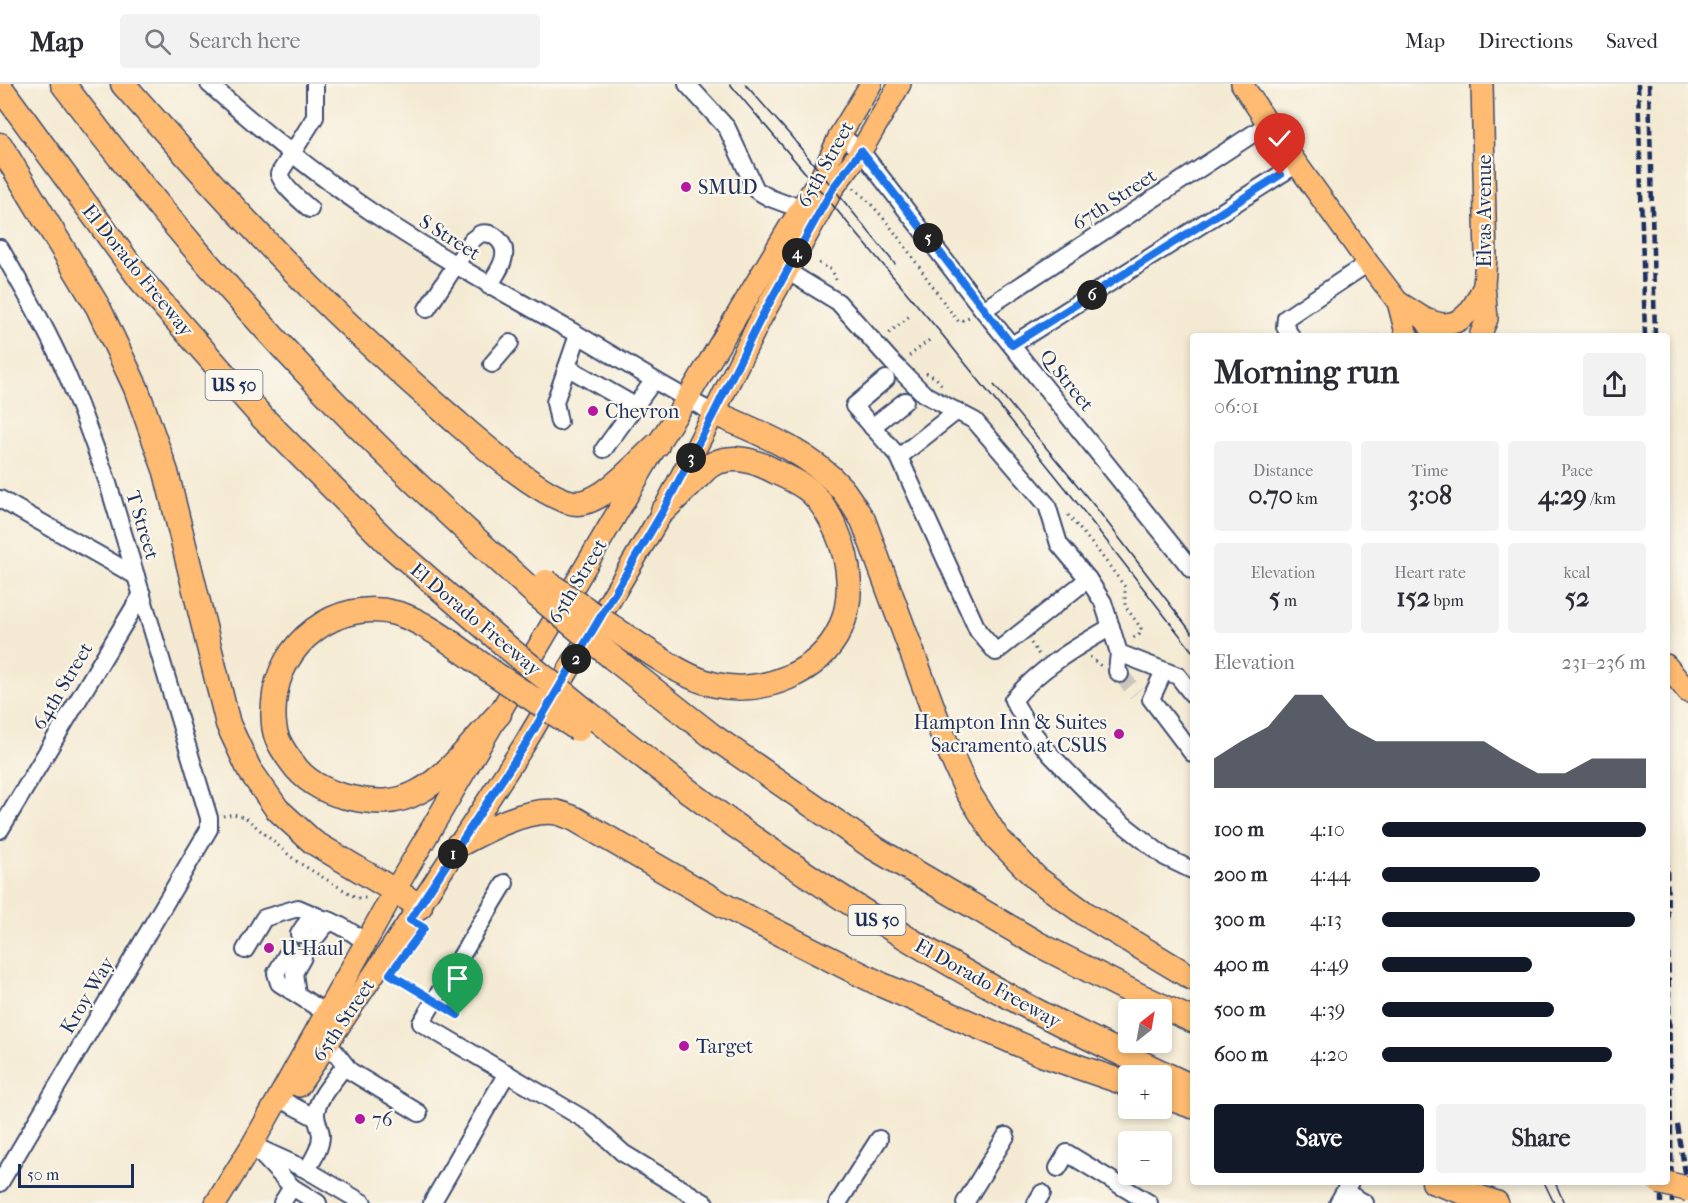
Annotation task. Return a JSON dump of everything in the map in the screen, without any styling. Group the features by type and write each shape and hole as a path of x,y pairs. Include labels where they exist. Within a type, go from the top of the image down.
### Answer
{"highway":[{"path":"63,84 100,133 206,262 318,385 436,503 542,589 613,658 711,735 871,846 1038,944 1190,1019"},
{"path":"123,84 263,239 312,289 386,361 489,450 528,479 568,502 591,501 603,494 657,444"},
{"name":"El Dorado Freeway","path":"0,87 141,280 262,417 391,546 507,647 583,720 689,791 804,873 951,964 1075,1031 1190,1086"},
{"path":"0,145 98,307 136,388 166,472 228,724 249,769 277,809 313,842 390,899 420,906"},
{"path":"714,413 787,446 818,465 843,490 863,520 943,736 966,789 997,838 1036,878 1053,891 1087,915 1190,977"},
{"path":"542,589 686,673 700,680 732,687 772,684 794,675 814,661 831,644 842,623 846,607 849,583 847,558 832,520 823,506 806,488 760,463 744,459 727,459 711,464 663,511"},
{"path":"499,714 429,786 410,796 388,802 345,797 312,782 286,756 277,736 273,715 274,693 278,678 287,658 296,646 317,627 344,614 366,610 396,613 416,620 492,672 583,720"},
{"path":"458,845 495,827 525,816 554,812 575,819 725,906 882,985 1044,1055 1118,1081"},
{"path":"1172,1099 1190,1105"},
{"path":"1441,1185 1496,1203"},
{"path":"1670,1185 1688,1190"}],"main road":[{"name":"65th Street","path":"216,1203 282,1101 326,1012 390,899 657,444 687,399 822,175 840,135 871,84"},
{"name":"65th Street","path":"282,1101 299,1086 525,745 663,511 760,320 833,188 861,151 900,84"},
{"path":"1242,84 1268,124 1398,302 1431,328 1458,320 1469,314 1484,285"},
{"name":"Elvas Avenue","path":"1481,333 1487,319 1484,285 1486,258 1482,84"},
{"path":"1398,302 1406,333"},
{"path":"1670,670 1688,692"}],"street":[{"name":"S Street","path":"209,84 291,153 372,212 489,286 714,413"},
{"path":"310,209 279,177 291,153 315,117 315,84"},
{"path":"687,84 727,128 756,190 786,204 803,205"},
{"name":"67th Street","path":"983,310 1268,124"},
{"name":"Q Street","path":"840,135 861,151 983,310 1190,568"},
{"path":"1012,345 1297,164"},
{"path":"427,309 472,240 480,234 491,234 501,241 505,250 504,258 489,286"},
{"name":"T Street","path":"0,248 34,307 67,375 88,427 142,594 209,823"},
{"path":"1289,333 1285,327 1286,318 1368,263"},
{"path":"787,271 838,302 891,362 924,394 975,421 1047,505 1059,544 1088,579 1103,603 1119,653 1117,671 1120,674"},
{"path":"559,422 555,402 578,335"},
{"path":"492,364 510,343"},
{"path":"567,367 635,406"},
{"path":"886,379 854,406 899,457 978,631 996,652 1088,579"},
{"path":"604,449 654,380"},
{"path":"872,427 905,401"},
{"path":"899,457 957,411"},
{"path":"0,499 136,576"},
{"name":"64th Street","path":"0,830 142,594"},
{"path":"1111,627 1077,646 1024,686 1013,700 1030,729 1104,809 1165,857 1190,869"},
{"path":"1119,653 1178,676 1190,691"},
{"path":"1164,671 1143,696 1190,751"},
{"name":"Kroy Way","path":"0,1183 209,823"},
{"path":"505,883 421,1023 589,1122 622,1153 705,1203"},
{"path":"245,950 264,918 298,908 325,919 366,942"},
{"path":"305,938 322,928 325,919"},
{"path":"296,953 276,973 279,983 326,1012"},
{"path":"328,1043 350,1071 420,1113"},
{"path":"307,1170 320,1145 321,1135 316,1110 345,1065"},
{"path":"432,1203 507,1073"},
{"path":"282,1101 316,1118"},
{"path":"965,1203 1006,1136"},
{"path":"838,1203 879,1139"},
{"path":"252,1145 307,1170 363,1203"},
{"path":"252,1145 292,1187 318,1203"},
{"path":"1058,1168 1067,1153 1149,1203"},
{"path":"282,1203 292,1187"},
{"path":"1344,1192 1365,1203"}],"path":[{"path":"842,177 863,195 894,232 959,322 962,320"},
{"path":"889,333 912,314"},
{"path":"909,356 932,338"},
{"path":"1026,638 1040,656"},
{"path":"209,823 234,814 246,819 296,861 357,898 390,899"},
{"path":"390,974 458,1015"}],"tunnel":[{"path":"1120,674 1136,693"}],"tram line":[{"path":"730,84 940,332 1190,648"},
{"path":"745,84 790,135 895,264"},
{"path":"994,385 1097,509 1190,630"},
{"path":"1545,1185 1554,1203"},
{"path":"1556,1185 1564,1203"}],"railway":[{"path":"1638,84 1645,333"},
{"path":"1649,84 1655,333"},
{"path":"1670,1065 1672,1203"},
{"path":"1677,1125 1688,1190"},
{"path":"1661,1185 1661,1203"}],"place":[{"name":"SMUD","path":"686,187"},
{"name":"Chevron","path":"593,411"},
{"name":"Hampton Inn & Suites Sacramento at CSUS","path":"1119,734"},
{"name":"U-Haul","path":"269,948"},
{"name":"Target","path":"684,1046"},
{"name":"76","path":"360,1119"}],"route":[{"path":"458,1015 390,974 424,928 410,920 525,745 663,511 760,320 833,188 861,151 956,276 1012,345 1280,175"}]}
